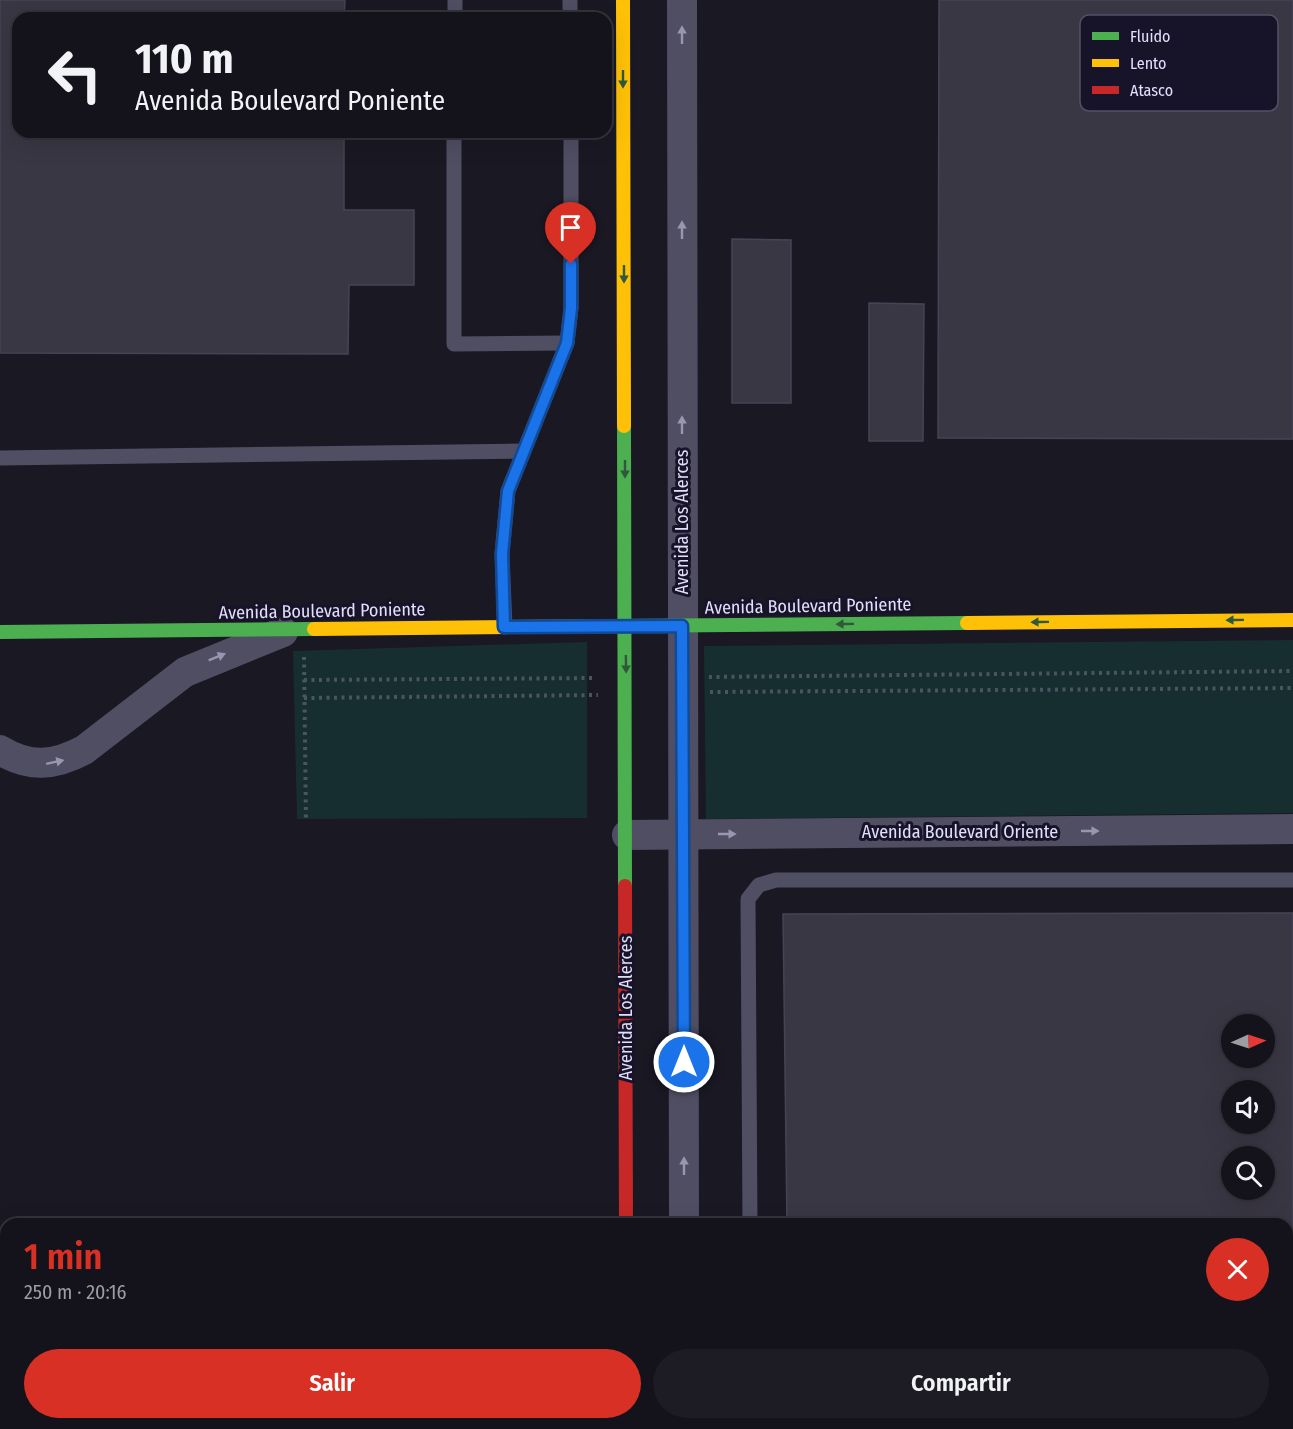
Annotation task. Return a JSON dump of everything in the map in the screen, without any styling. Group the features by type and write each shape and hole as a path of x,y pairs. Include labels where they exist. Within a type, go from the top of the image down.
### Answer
{"street":[{"name":"Avenida Los Alerces","path":"623,0 627,835 626,1218"},
{"name":"Avenida Los Alerces","path":"681,0 684,1218"},
{"name":"Avenida Boulevard Poniente","path":"1,634 1293,620"},
{"path":"0,750 25,763 50,764 67,759 84,750 185,672 297,629"},
{"name":"Avenida Boulevard Oriente","path":"627,835 1293,829"}],"lane":[{"path":"454,138 454,344 567,343"},
{"path":"504,627 502,554 508,491 567,343 571,308 571,138"},
{"path":"0,458 524,451"},
{"path":"750,1218 748,899 759,885 776,880 1293,880"}],"path":[{"path":"297,629 304,680 306,822"},
{"path":"682,685 1293,671"},
{"path":"304,680 626,677"},
{"path":"682,685 1293,688"},
{"path":"304,698 626,692"}],"green space":[{"path":"1293,640 1293,813 706,819 704,646"},
{"path":"587,642 587,818 297,819 293,651"}],"building":[{"path":"0,0 345,0 344,12 12,12 12,138 344,138 344,210 414,210 414,285 349,285 348,354 0,353"},
{"path":"939,0 1293,0 1293,439 938,438"},
{"path":"732,239 791,240 791,403 732,403"},
{"path":"869,303 924,304 923,441 869,441"},
{"path":"1293,913 1293,1218 787,1218 783,914"}],"traffic: fast":[{"path":"624,426 625,886"},
{"path":"614,626 967,623"},
{"path":"0,632 314,629"}],"traffic: slow":[{"path":"623,0 624,426"},
{"path":"967,623 1293,620"},
{"path":"314,629 614,626"}],"traffic: jam":[{"path":"625,886 626,1218"}],"route":[{"path":"571,264 571,308 567,343 555,378 508,491 502,554 504,627 682,626 685,863 684,1062"}]}
